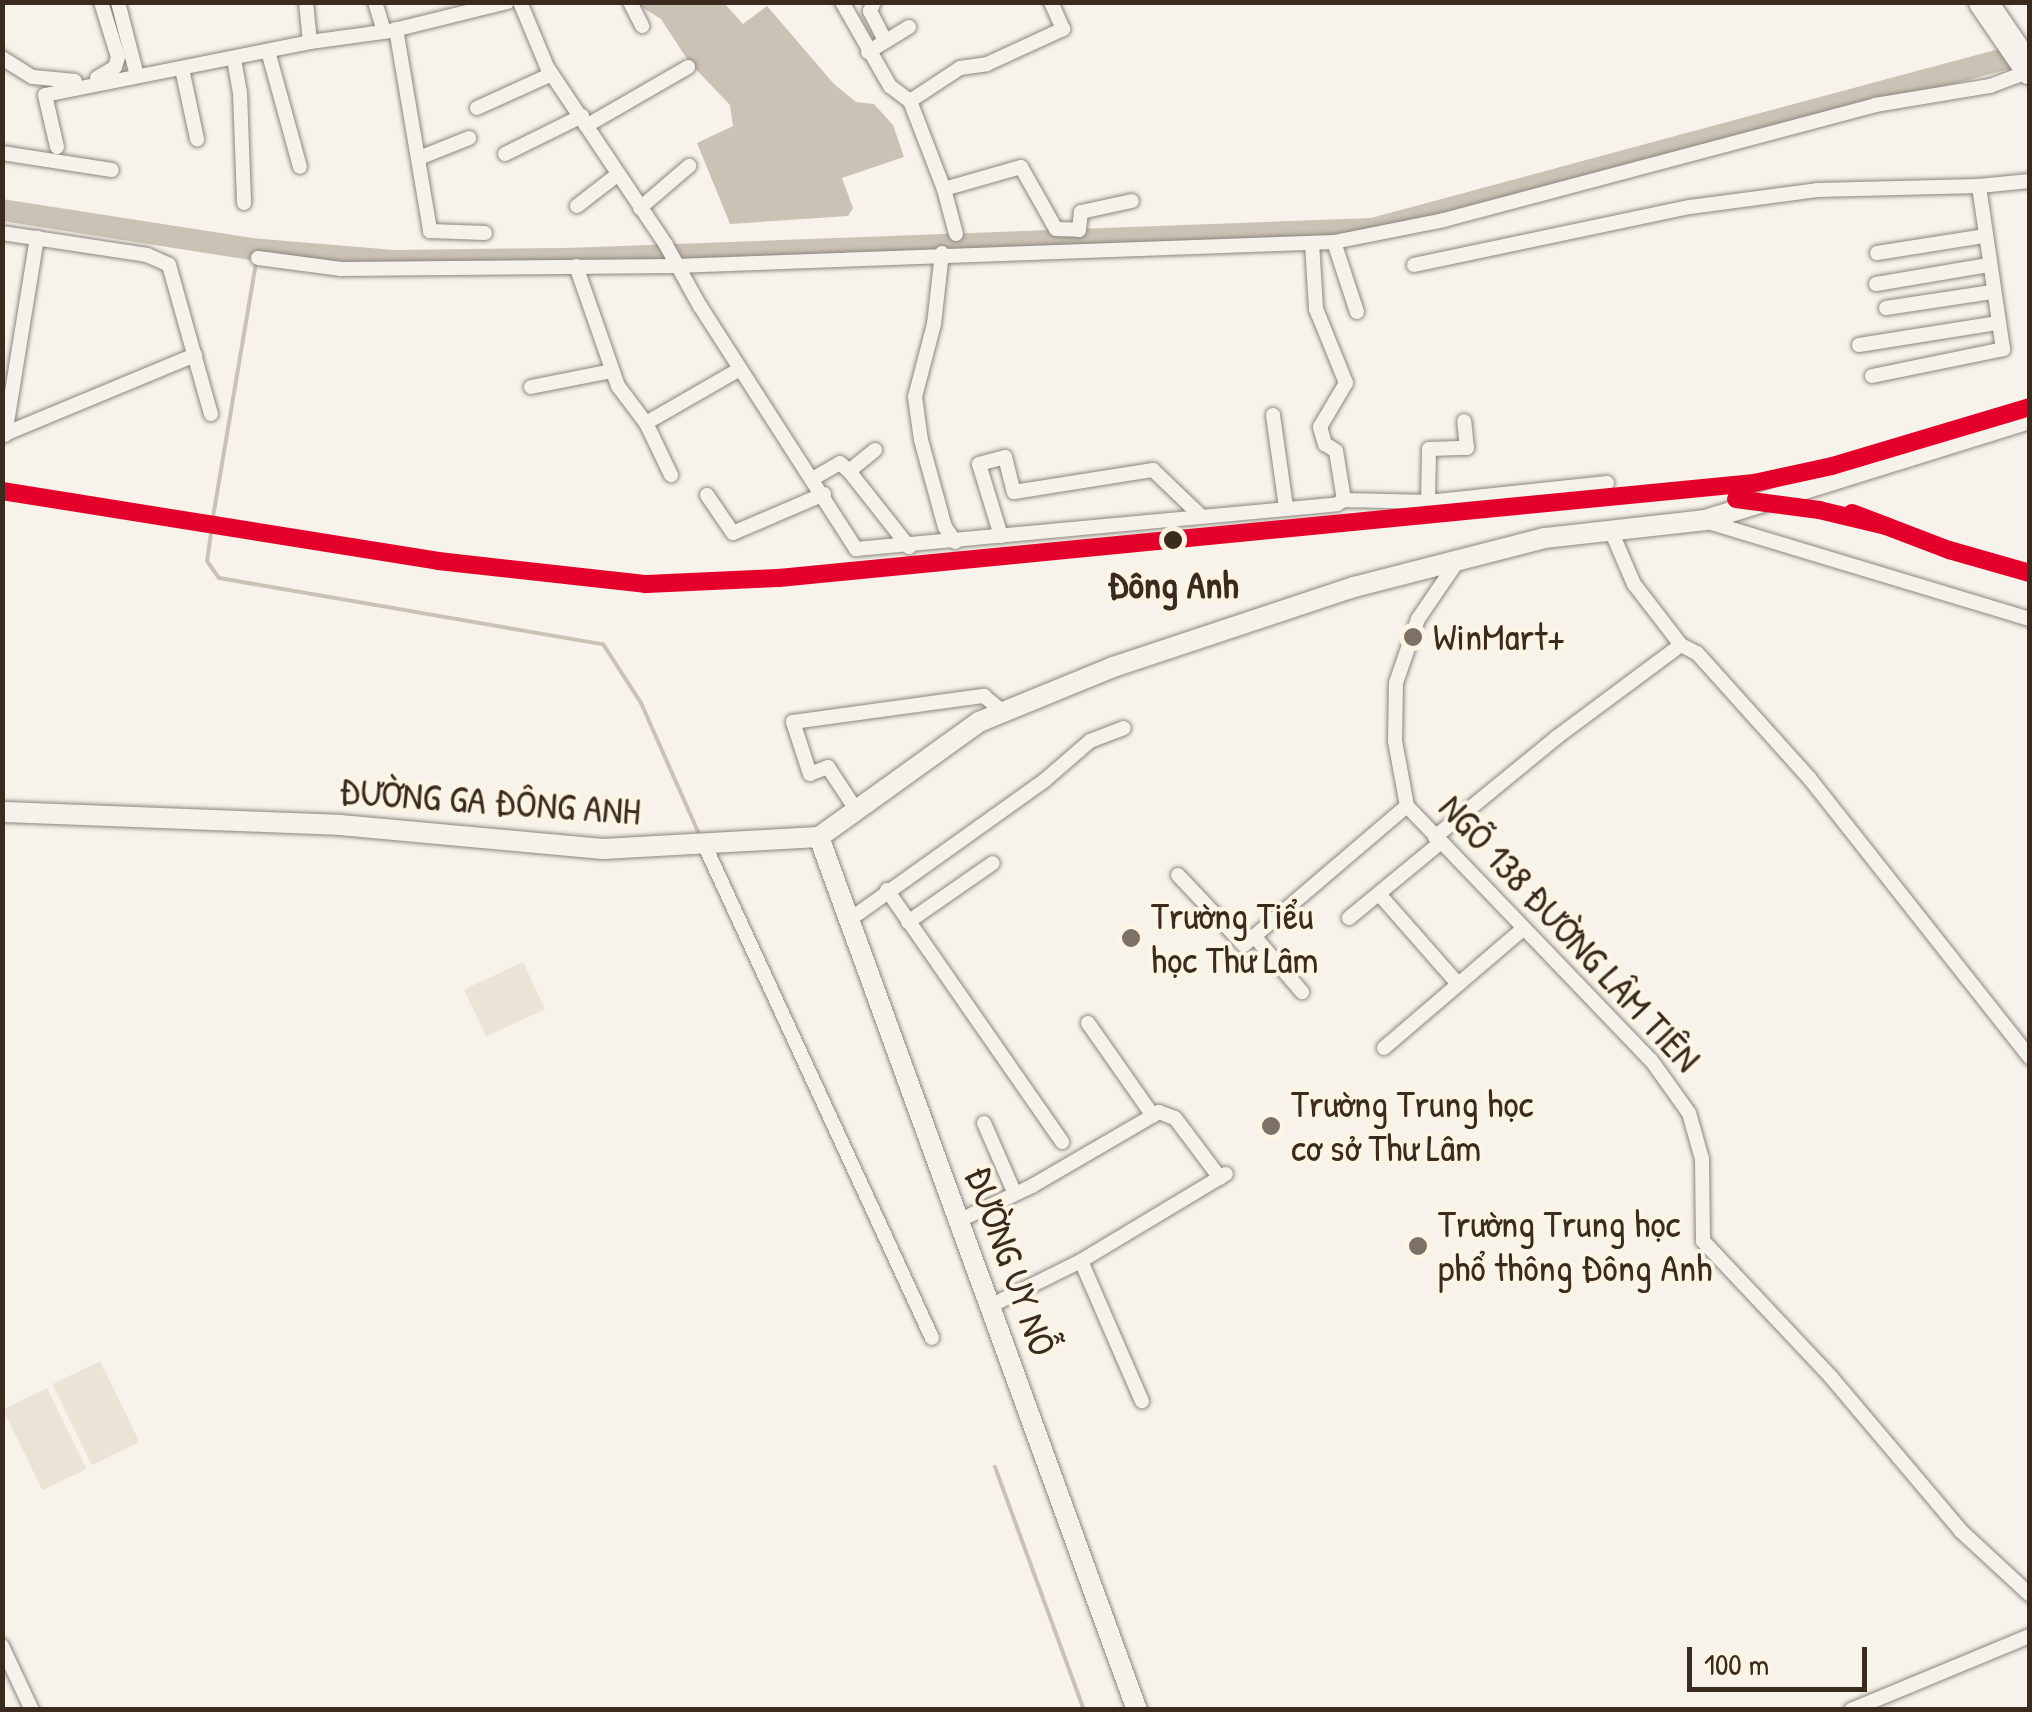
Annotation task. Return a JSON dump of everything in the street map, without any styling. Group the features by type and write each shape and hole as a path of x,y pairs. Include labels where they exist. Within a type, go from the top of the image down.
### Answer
{"highway":[{"path":"1983,2 2022,54"}],"street":[{"path":"4,64 33,77 58,82 108,74 118,57 101,2"},
{"path":"306,2 310,42"},
{"path":"375,2 390,31 419,158 430,232 485,233"},
{"path":"57,147 45,95 310,42 390,31 507,2"},
{"path":"520,2 552,74 666,245 674,264 856,548 908,547 1336,504 1344,500 1428,502 1608,483"},
{"path":"630,2 642,26"},
{"path":"842,2 890,86 910,100 944,189 956,234"},
{"path":"874,2 870,11 885,41"},
{"path":"910,100 960,68 987,64 1063,29 1051,2"},
{"path":"124,4 137,76"},
{"path":"868,52 910,26"},
{"path":"268,51 300,167"},
{"path":"258,258 341,269 576,266 1334,242 1428,224 1842,113 1990,86 2022,54"},
{"path":"234,59 240,92 244,203"},
{"path":"505,154 584,121 688,67"},
{"path":"182,69 198,139"},
{"path":"477,108 552,74"},
{"path":"419,158 469,138"},
{"path":"2,153 112,170"},
{"path":"640,208 690,166"},
{"path":"944,189 1021,167 1056,229 1079,230 1081,212 1132,201"},
{"path":"577,206 616,175"},
{"path":"1414,265 1690,207 1818,190 2030,181"},
{"path":"1872,376 2002,349 1979,186"},
{"path":"2,233 147,255 169,265 210,414"},
{"path":"1877,253 1984,236"},
{"path":"4,435 37,238"},
{"path":"1334,242 1357,312"},
{"path":"1312,243 1316,310 1346,383 1320,426 1325,444 1336,452 1344,500"},
{"path":"942,254 934,324 915,396 921,440 945,527 955,542"},
{"path":"1876,284 1988,265"},
{"path":"576,266 612,371 646,423 671,475"},
{"path":"1886,308 1992,292"},
{"path":"1859,345 1998,323"},
{"path":"4,435 195,356"},
{"path":"646,423 740,369"},
{"path":"532,387 612,371"},
{"path":"1273,415 1286,508"},
{"path":"818,837 979,722 1113,667 1354,586 1545,538 1704,520 2030,419"},
{"path":"1428,502 1429,450 1468,448 1464,421"},
{"path":"849,472 875,450"},
{"path":"1001,536 979,464 1006,457 1014,492 1153,470 1200,515"},
{"path":"814,478 840,463 908,547"},
{"path":"707,495 734,534 824,494"},
{"path":"1704,520 2030,619"},
{"path":"1612,533 1634,584 1682,645 1697,653 1810,779 2030,1058"},
{"name":"NGÕ 138 ĐƯỜNG LÂM TIÊN","path":"1456,562 1418,620 1396,684 1395,741 1407,806 1652,1060 1689,1113 1702,1159 1703,1241 1831,1377 1961,1531 2030,1596"},
{"path":"1349,918 1438,840 1682,645"},
{"path":"855,808 828,766 810,774 792,722 984,696 1002,712"},
{"path":"849,920 1045,780 1090,741 1124,728"},
{"path":"1178,875 1244,945 1407,806"},
{"name":"ĐƯỜNG GA ĐÔNG ANH","path":"2,812 340,826 602,849 818,837"},
{"name":"ĐƯỜNG UY NỖ","path":"818,837 1137,1710"},
{"path":"704,844 932,1338"},
{"path":"908,922 992,863"},
{"path":"887,890 1062,1142"},
{"path":"1379,894 1458,984"},
{"path":"1384,1048 1523,929"},
{"path":"1254,936 1302,992"},
{"path":"1088,1023 1153,1116"},
{"path":"958,1220 1015,1194 1160,1112 1175,1118 1224,1176 1080,1260 990,1306"},
{"path":"984,1123 1015,1194"},
{"path":"1080,1260 1142,1400"},
{"path":"1851,1710 2030,1636"},
{"path":"2,1646 32,1710"}],"shaded area":[{"path":"635,3 724,3 743,24 767,6 834,84 856,102 874,104 893,125 904,157 842,178 853,208 848,216 730,224 697,143 733,126 730,105 689,62 661,19"},
{"path":"523,962 545,1009 486,1037 464,989"},
{"path":"100,1361 139,1442 92,1465 52,1384"},
{"path":"47,1388 86,1469 42,1490 3,1409"}],"waterway":[{"path":"2,210 251,249 393,261 567,259 1372,229 2030,52"},
{"path":"213,517 258,250"},
{"path":"211,533 207,561 219,578 603,644 641,703 699,834"},
{"path":"995,1467 1084,1710"}],"transit line":[{"path":"2,491 438,561 645,584 779,578 1754,483 1832,466 2030,407"},
{"path":"1736,499 1819,510 1886,526"},
{"path":"1852,513 1949,550 2030,573"}],"place":[{"name":"Đông Anh","path":"1173,540"},
{"name":"WinMart+","path":"1413,637"},
{"name":"Trường Tiểu học Thư Lâm","path":"1131,938"},
{"name":"Trường Trung học cơ sở Thư Lâm","path":"1271,1126"},
{"name":"Trường Trung học phổ thông Đông Anh","path":"1418,1246"}]}
